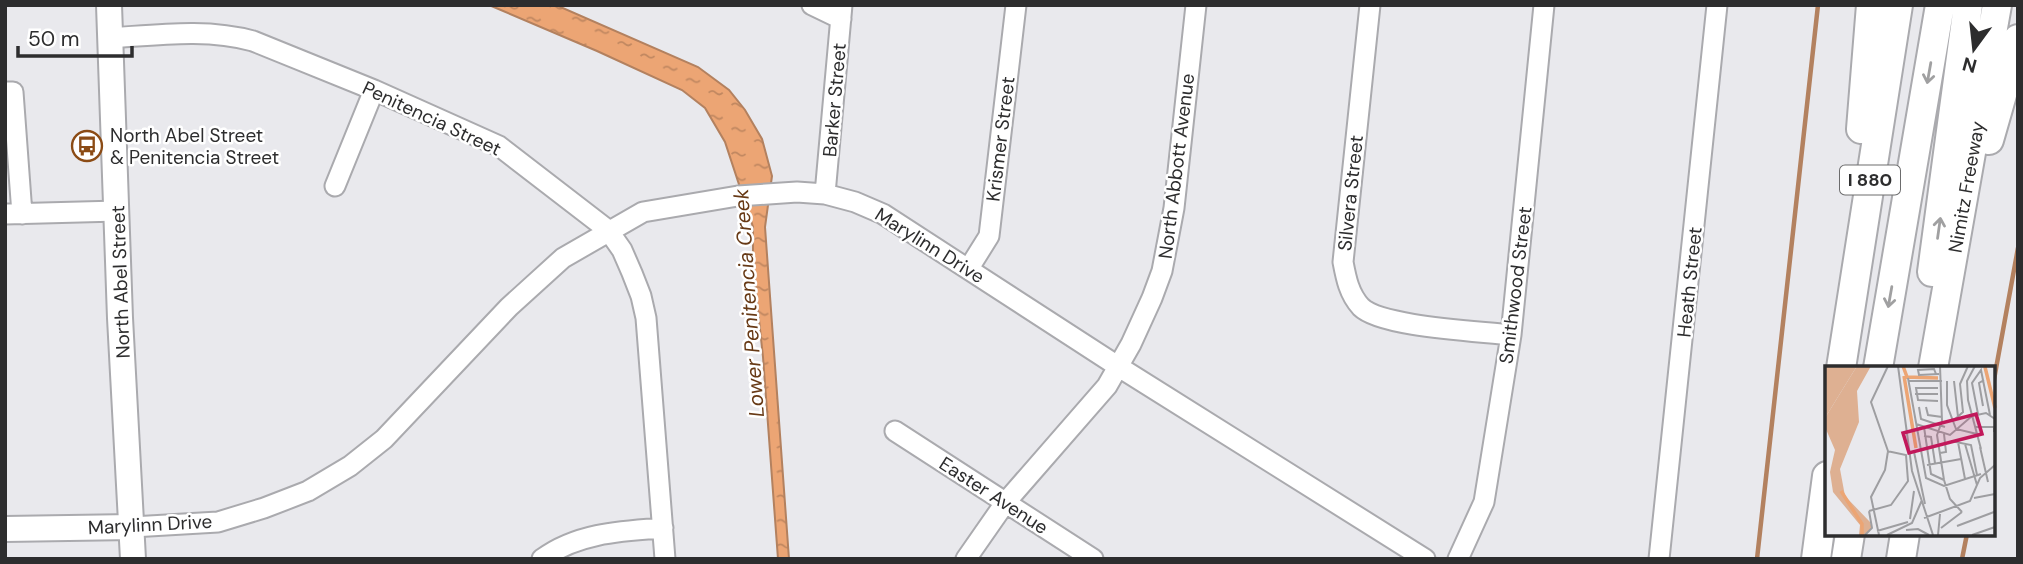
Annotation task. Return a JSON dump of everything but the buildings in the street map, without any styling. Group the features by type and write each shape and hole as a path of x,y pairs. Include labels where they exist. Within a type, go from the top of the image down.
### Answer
{"highway":[{"path":"1842,362 1871,5"},
{"name":"I 880","path":"1842,362 1898,5"},
{"path":"1878,366 1940,5"},
{"path":"1918,366 1968,5"},
{"name":"Nimitz Freeway","path":"1933,366 1997,5"},
{"path":"1951,270 2018,39"},
{"path":"1816,559 1825,491"},
{"path":"1846,559 1850,536"},
{"path":"1891,559 1894,536"},
{"path":"1901,559 1905,536"}],"main road":[{"name":"North Abel Street","path":"109,5 121,331 133,559"},
{"name":"Marylinn Drive","path":"5,529 132,527"}],"street":[{"path":"812,5 841,12"},
{"name":"Krismer Street","path":"969,268 989,236 1016,5"},
{"name":"North Abbott Avenue","path":"966,559 1005,503 1107,386 1153,298 1170,235 1196,5"},
{"name":"Silvera Street","path":"1370,5 1343,262 1347,285 1362,308 1390,321 1510,335"},
{"name":"Smithwood Street","path":"1458,559 1484,502 1510,335 1545,5"},
{"name":"Heath Street","path":"1659,559 1717,5"},
{"name":"Barker Street","path":"825,194 841,12"},
{"name":"Penitencia Street","path":"110,38 185,34 238,37 374,90 499,146 608,230 622,250 632,273 646,318 665,559"},
{"path":"335,186 374,90"},
{"path":"5,92 13,92 14,214 118,212"},
{"name":"Marylinn Drive","path":"132,527 218,522 309,491 350,466 394,429 509,307 545,273 563,258 643,212 738,196 774,193 825,194 855,202 883,214 1119,367 1425,559"},
{"name":"Easter Avenue","path":"895,431 1093,559"},
{"path":"542,559 577,540 608,533 663,528"}],"water":[{"path":"489,5 556,5 698,67 729,90 762,139 772,176 765,227 789,559 778,559 763,357 753,264 753,227 725,142 705,108 682,90"}],"waterway":[{"path":"1757,559 1818,5"},
{"path":"1995,374 2018,248"},
{"path":"1962,559 1967,536"}],"place":[{"name":"North Abel Street & Penitencia Street","path":"87,146"}],"water label":[{"name":"Lower Penitencia Creek","path":"749,303"}]}
